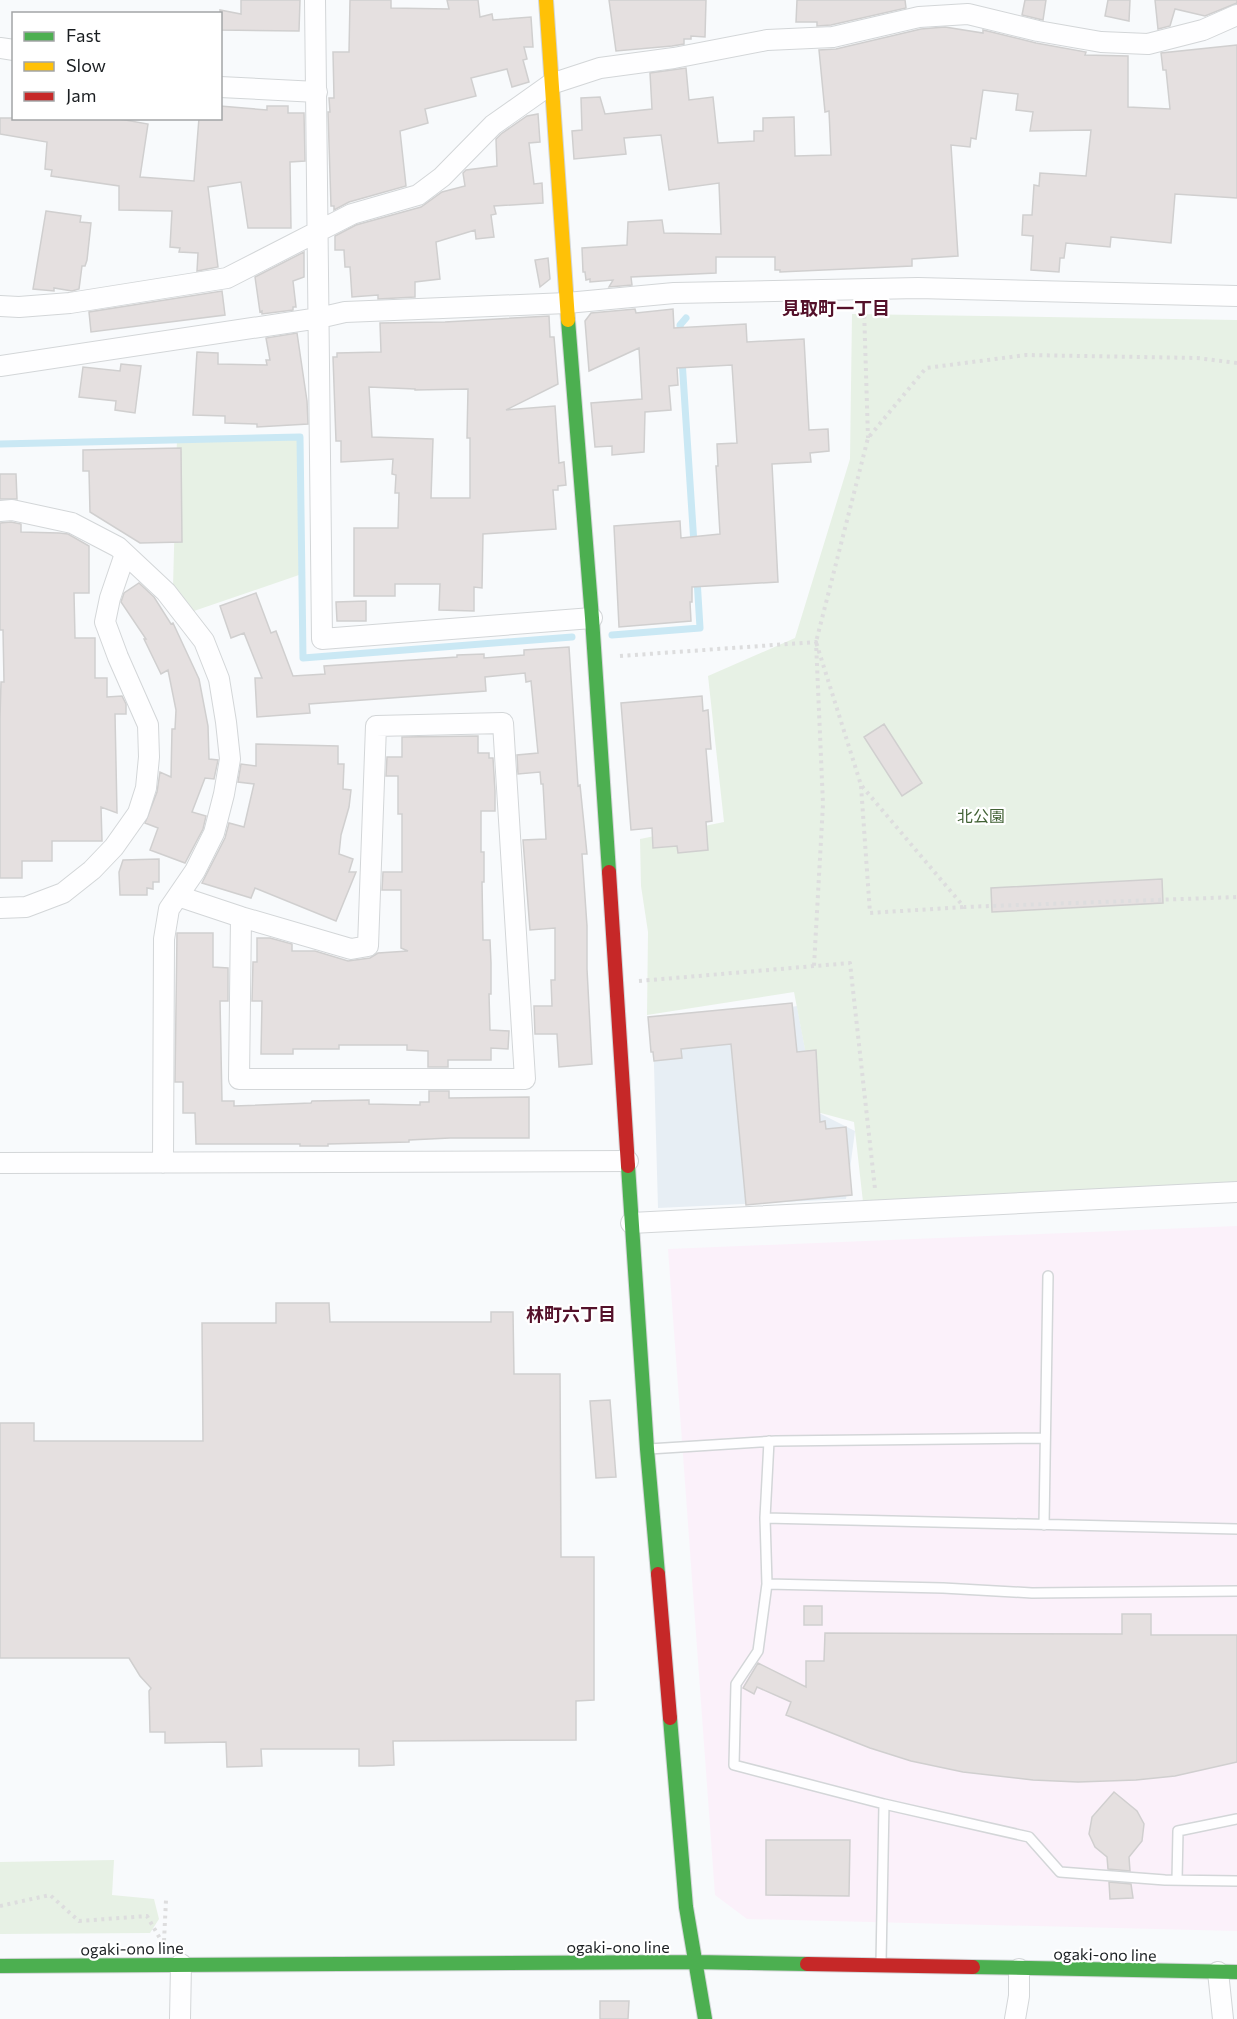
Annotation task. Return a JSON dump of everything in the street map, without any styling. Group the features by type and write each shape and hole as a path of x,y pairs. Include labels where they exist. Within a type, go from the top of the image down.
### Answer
{"street":[{"path":"315,0 322,639 592,618"},
{"path":"546,0 592,618 647,1449 686,1907 705,2019"},
{"path":"0,306 19,308 70,303 227,278 352,214 418,195 442,177 493,125 551,84 600,68 767,40 833,37 919,17 968,14 1038,31 1101,42 1148,44 1203,30 1237,15"},
{"path":"222,87 317,93"},
{"path":"0,366 319,318 345,312 567,303 674,293 918,288 1237,296"},
{"path":"0,510 12,510 72,523 118,547 166,592 204,641 219,679 230,759 224,794 214,833 195,871 169,909 164,939 163,1162"},
{"path":"0,908 26,907 63,893 92,870 114,847 138,813 146,788 149,758 148,725 105,622 110,598 125,554"},
{"path":"178,896 351,950 368,946 376,726 503,723 525,1079 239,1079 241,917"},
{"path":"0,1163 628,1161"},
{"path":"631,1223 1237,1192"},
{"name":"ogaki-ono line","path":"0,1966 695,1962 1228,1972"},
{"path":"180,2019 181,1964"},
{"path":"1015,2019 1019,1996 1019,1969"},
{"path":"1223,2019 1228,1972"}],"lane":[{"path":"1044,1525 1048,1276"},
{"path":"647,1449 769,1441 1045,1438"},
{"path":"769,1441 765,1518 767,1584 758,1651 736,1683 734,1765 884,1804 1029,1837 1060,1872 1177,1880 1237,1881"},
{"path":"765,1518 1237,1529"},
{"path":"767,1584 943,1588 1032,1593 1237,1591"},
{"path":"881,1965 884,1804"},
{"path":"1177,1880 1178,1831 1237,1819"}],"path":[{"path":"814,966 824,804 816,642 868,438 864,289"},
{"path":"868,438 926,368 1026,355 1197,358 1237,363"},
{"path":"594,657 816,642"},
{"path":"816,642 861,784 870,913 964,907 1237,897"},
{"path":"861,784 964,907"},
{"path":"617,983 850,963 877,1209"},
{"path":"0,1906 50,1895 79,1921 147,1916 164,1945 166,1900"}],"shaded area":[{"path":"797,1006 817,1112 855,1131 846,1199 658,1208 653,1030"},
{"path":"1237,1226 1237,1931 747,1919 715,1895 668,1249"}],"green space":[{"name":"北公園","path":"852,314 1237,320 1237,1185 863,1202 854,1122 817,1112 794,992 647,1015 648,932 641,886 640,839 724,822 708,676 795,638 850,459"},
{"path":"177,438 297,440 299,575 191,612 173,587"},
{"path":"114,1860 112,1895 154,1899 159,1919 150,1933 0,1934 0,1862"}],"building":[{"path":"241,0 300,0 299,31 222,30 220,10 241,14"},
{"path":"350,0 391,0 391,8 449,9 447,0 478,0 480,17 492,14 493,20 531,17 533,47 524,47 527,59 523,60 529,82 512,87 507,69 471,78 476,96 425,109 428,123 400,131 406,186 349,202 334,210 334,206 331,206 329,98 334,98 333,52 349,52"},
{"path":"609,0 706,0 705,37 691,36 691,39 684,39 684,44 672,46 616,51"},
{"path":"797,0 905,0 906,8 817,26 817,22 796,22"},
{"path":"1025,0 1046,0 1043,20 1022,15"},
{"path":"1108,0 1130,0 1129,21 1105,16"},
{"path":"1155,0 1237,0 1237,3 1205,16 1175,9 1170,26 1158,29"},
{"path":"945,27 983,33 983,30 1086,52 1085,55 1128,56 1128,107 1170,109 1166,70 1163,70 1161,53 1237,45 1237,198 1175,194 1171,243 1111,237 1110,247 1066,243 1064,258 1060,258 1059,272 1031,270 1033,236 1022,235 1023,215 1032,215 1034,185 1039,186 1040,173 1086,176 1091,130 1030,131 1033,112 1016,110 1018,94 983,90 976,139 971,138 970,147 951,145 958,256 912,259 912,266 780,272 780,270 775,270 775,257 716,257 716,273 631,277 632,285 609,287 613,280 590,282 590,279 586,280 585,272 583,272 582,248 627,245 628,222 662,220 664,233 721,234 719,183 669,190 661,135 624,138 626,154 574,159 572,131 582,130 581,98 600,97 605,114 652,109 650,73 686,68 689,100 713,97 718,143 754,141 754,131 763,131 763,118 794,117 795,156 831,155 829,111 825,112 819,50 836,49 921,29"},
{"path":"222,106 267,110 267,106 288,106 288,113 304,113 305,161 290,162 291,228 248,228 241,182 208,187 218,267 197,271 198,253 179,252 180,248 170,247 172,211 119,210 119,186 51,176 52,170 45,169 47,142 0,134 0,118 12,118 12,120 125,120 148,124 140,177 194,181 199,120 222,120"},
{"path":"538,114 540,142 529,143 534,184 542,183 543,203 494,206 496,214 491,215 494,237 476,239 475,230 436,242 440,279 415,282 415,297 378,299 378,295 352,297 350,267 345,267 344,250 335,250 335,236 356,225 421,207 442,192 465,186 463,173 466,170 497,166 496,139 501,134 527,116"},
{"path":"46,211 81,216 80,222 91,223 87,260 85,266 82,266 79,289 72,291 54,288 54,291 33,289"},
{"path":"304,252 304,277 293,281 296,307 293,307 293,310 262,314 255,277"},
{"path":"548,258 550,279 540,287 535,260"},
{"path":"222,291 225,315 91,332 89,312"},
{"path":"635,309 636,313 673,309 674,328 746,324 747,342 804,339 809,430 828,429 829,451 810,453 811,462 772,464 778,582 692,587 691,621 619,627 614,526 680,521 681,538 720,534 717,444 737,443 732,365 677,368 678,385 669,386 671,410 645,412 644,452 612,455 612,446 595,447 591,403 642,399 639,348 589,371 585,321 591,313"},
{"path":"549,316 550,337 554,337 558,384 506,410 555,406 559,463 564,462 566,485 558,486 558,490 553,490 556,529 483,534 482,588 474,587 474,611 439,610 440,584 395,584 395,596 354,596 354,528 398,528 399,493 395,493 396,475 392,474 393,459 341,462 341,441 336,441 333,357 337,357 337,353 381,352 380,323","holes":["369,387 468,389 467,438 470,438 470,498 431,498 433,439 372,437"]},
{"path":"297,333 308,424 257,427 257,424 225,423 225,416 193,415 197,352 218,353 218,364 267,365 266,360 270,360 266,338"},
{"path":"121,364 141,366 135,413 115,410 116,401 79,397 83,367 120,371"},
{"path":"181,448 182,542 140,543 90,512 89,471 83,471 83,450"},
{"path":"0,474 16,474 17,499 0,499"},
{"path":"0,523 21,524 21,532 68,534 89,546 89,593 74,593 75,638 95,638 95,678 107,678 107,697 122,696 126,704 126,714 115,714 117,813 101,807 102,841 52,841 52,861 22,861 22,878 0,878 0,718 1,682 4,682 3,630 0,630"},
{"path":"139,583 154,597 171,624 173,623 199,679 208,726 209,759 218,760 214,779 205,778 192,812 206,816 203,829 185,863 150,850 158,828 145,823 157,792 160,772 171,777 172,729 175,729 176,710 168,670 161,674 144,639 146,639 121,602 124,593"},
{"path":"256,593 271,633 276,631 293,676 325,674 324,666 457,657 457,655 484,654 484,658 524,655 524,650 569,647 578,786 580,785 587,854 582,854 592,1064 559,1067 557,1034 535,1034 534,1006 552,1006 551,980 555,980 555,928 530,930 523,840 546,839 543,784 541,784 540,772 518,774 517,755 538,753 531,681 526,682 525,673 485,677 486,691 309,704 310,713 257,717 255,678 262,678 244,633 231,638 220,606"},
{"path":"366,601 366,621 337,621 336,602"},
{"path":"702,696 703,711 708,710 711,749 706,749 712,821 706,822 708,850 678,853 677,846 653,848 652,828 631,830 621,703"},
{"path":"884,724 922,783 902,796 864,737"},
{"path":"478,736 478,753 489,753 489,758 493,758 495,791 495,811 481,811 481,852 484,852 483,940 490,940 491,963 490,1030 509,1031 508,1049 491,1048 491,1060 448,1060 448,1067 428,1067 428,1051 407,1050 407,1045 339,1045 339,1049 293,1049 293,1054 261,1054 262,1001 252,1001 253,962 257,962 257,938 270,938 292,944 292,951 315,951 348,961 370,958 378,953 408,951 401,948 401,890 382,890 383,872 402,872 402,814 398,814 398,776 386,776 387,757 402,757 402,737"},
{"path":"256,744 338,746 338,764 344,764 343,789 351,790 339,854 353,859 349,872 356,872 336,921 255,888 251,898 202,883 225,838 229,823 244,827 254,784 238,782 241,764 256,766"},
{"path":"159,859 159,882 153,882 153,889 147,888 147,895 120,895 119,872 123,860"},
{"path":"1162,879 1163,903 992,912 991,888"},
{"path":"177,933 213,933 213,967 228,968 228,1001 220,1001 222,1101 234,1101 234,1106 369,1100 369,1104 420,1105 420,1102 429,1102 429,1091 449,1091 449,1098 529,1097 529,1138 450,1138 409,1140 409,1142 328,1144 328,1146 196,1144 195,1113 183,1113 183,1082 175,1082"},
{"path":"792,1003 797,1052 816,1050 820,1122 825,1121 826,1129 846,1127 852,1195 746,1205 731,1044 681,1049 682,1058 654,1061 648,1017"},
{"path":"276,1303 329,1303 330,1322 491,1322 491,1312 513,1312 514,1374 560,1374 561,1557 594,1557 594,1700 576,1701 576,1740 393,1741 394,1765 373,1766 359,1766 359,1749 261,1749 262,1766 227,1767 226,1742 165,1743 165,1732 150,1732 149,1691 151,1688 129,1658 0,1658 0,1423 34,1423 34,1441 203,1441 202,1323 276,1323"},
{"path":"610,1400 616,1477 596,1478 590,1401"},
{"path":"804,1606 822,1606 822,1625 804,1625"},
{"path":"1122,1614 1151,1614 1151,1635 1237,1635 1237,1762 1175,1776 1136,1780 1078,1782 1033,1780 963,1772 911,1761 870,1748 786,1715 791,1702 757,1687 754,1694 743,1688 758,1663 806,1687 806,1661 824,1661 825,1633 1122,1634"},
{"path":"1114,1792 1137,1811 1144,1824 1142,1841 1129,1857 1130,1871 1108,1869 1107,1857 1095,1847 1089,1834 1092,1817"},
{"path":"766,1840 850,1840 849,1896 766,1895"},
{"path":"1109,1882 1131,1884 1133,1898 1110,1899"},
{"path":"600,2001 629,2001 628,2019 600,2019"}],"waterway":[{"path":"681,334 680,325 686,318"},
{"path":"682,360 694,544"},
{"path":"0,444 300,437 303,658 572,637"},
{"path":"612,635 700,628 697,579"}],"traffic: fast":[{"path":"568,320 592,618 609,872"},
{"path":"628,1166 647,1449 658,1574"},
{"path":"670,1718 686,1907 705,2019"},
{"path":"0,1966 695,1962 807,1964"},
{"path":"973,1967 1237,1972"}],"traffic: slow":[{"path":"546,0 568,320"}],"traffic: jam":[{"path":"609,872 628,1166"},
{"path":"658,1574 670,1718"},
{"path":"807,1964 973,1967"}],"district":[{"name":"見取町一丁目","path":"836,308"},
{"name":"林町六丁目","path":"571,1314"}]}
